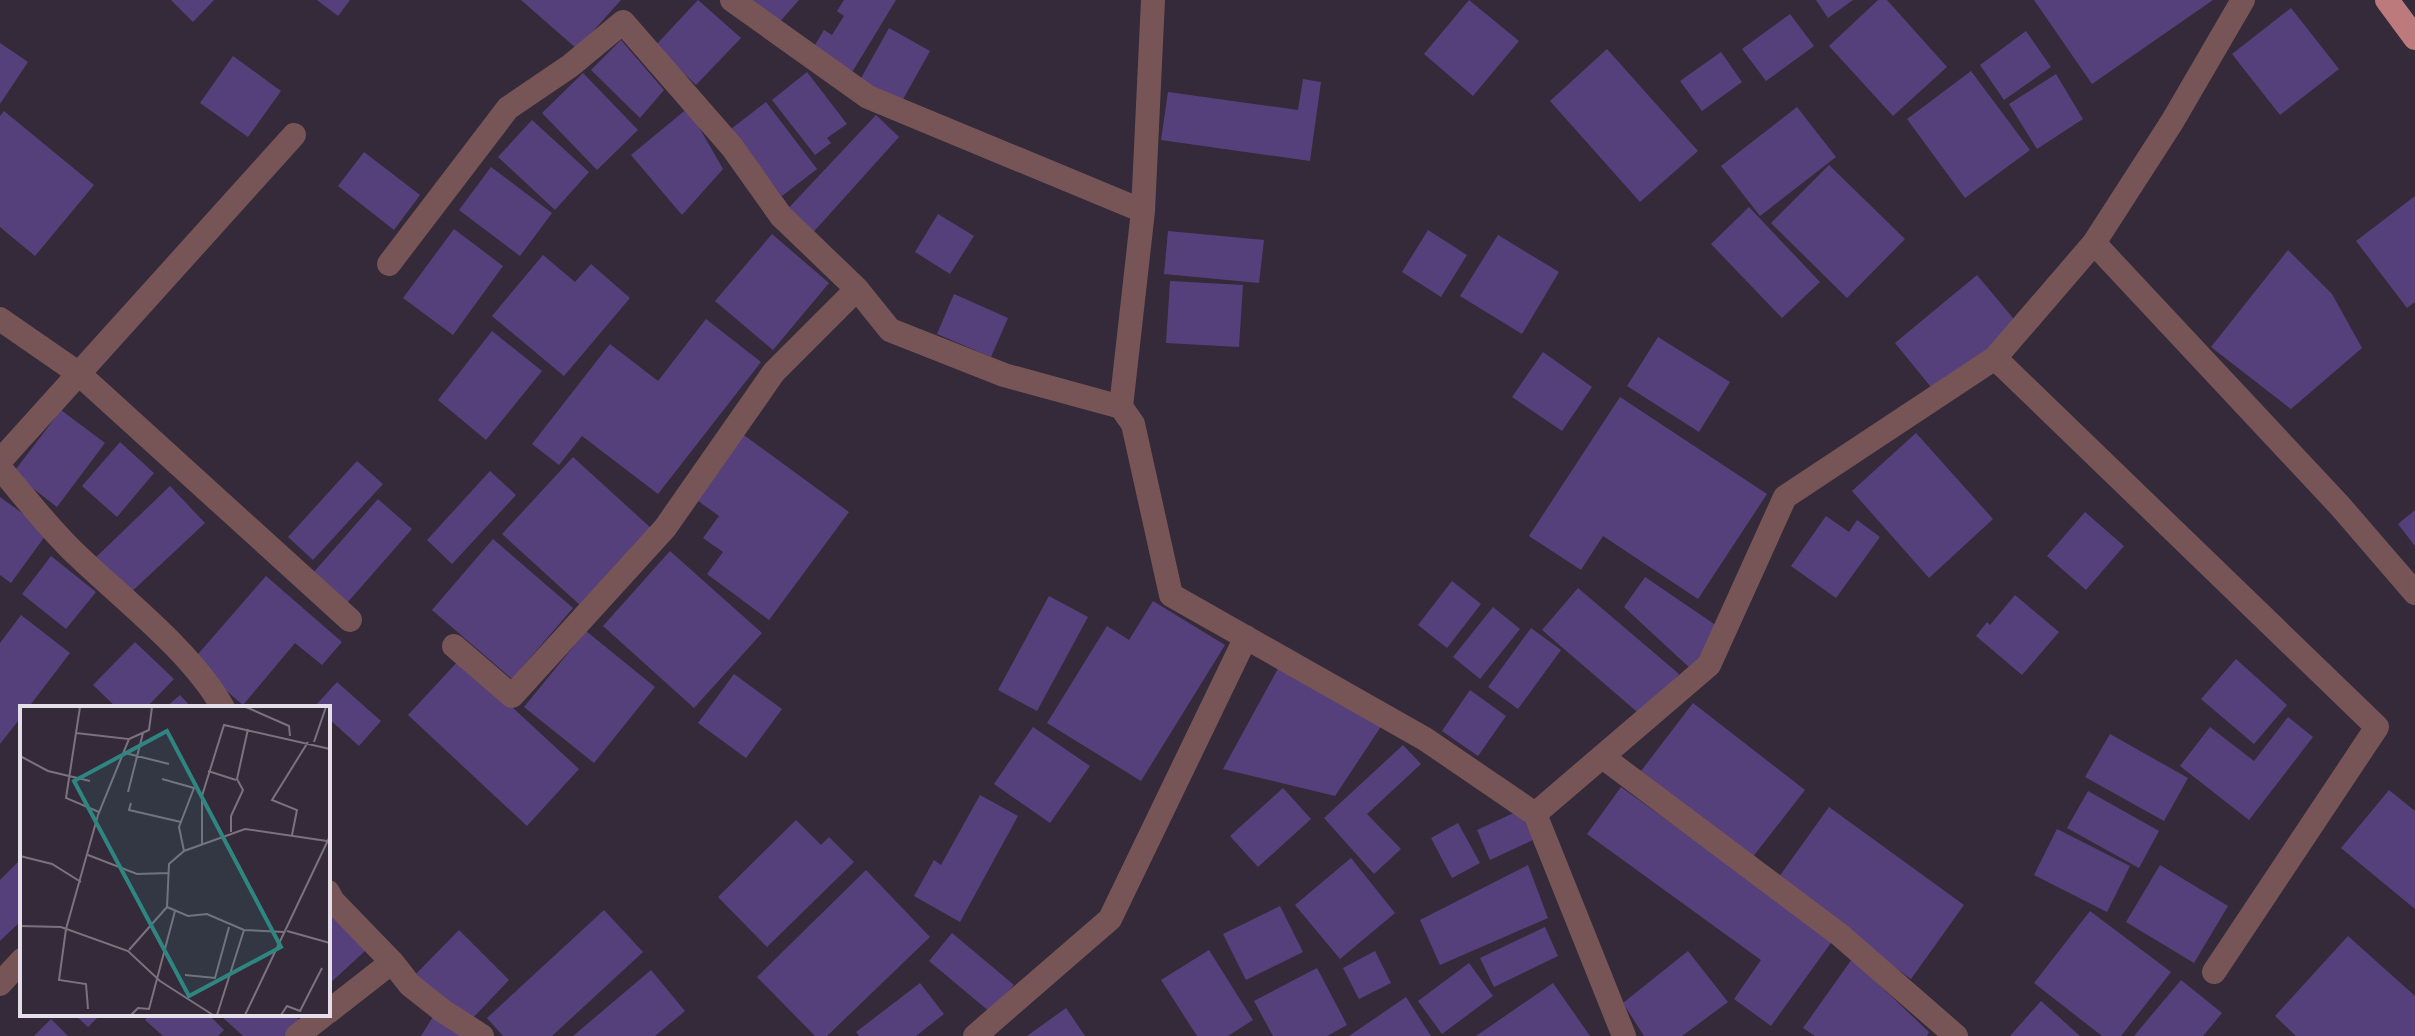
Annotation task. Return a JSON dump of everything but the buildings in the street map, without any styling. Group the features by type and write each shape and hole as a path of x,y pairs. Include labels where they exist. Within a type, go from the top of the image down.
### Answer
{"main road":[{"path":"2387,0 2415,38"}],"street":[{"path":"732,0 868,97 1143,211"},
{"path":"1121,407 1143,211 1153,0"},
{"path":"1535,814 1709,665 1785,497 1995,358 2094,243 2172,122 2243,0"},
{"path":"389,264 508,108 570,66 623,22 732,147 781,216 857,289 890,330 1004,375 1121,407 1133,424 1171,595 1425,739 1535,814 1624,1036"},
{"path":"0,461 294,135"},
{"path":"2094,243 2340,506 2415,593"},
{"path":"454,646 512,696 665,528 774,372 857,289"},
{"path":"0,319 78,373 350,620"},
{"path":"1995,358 2377,727 2214,972"},
{"path":"0,468 74,553 142,615 210,685 222,706"},
{"path":"975,1036 1110,919 1246,637"},
{"path":"1604,758 1840,935 1956,1036"},
{"path":"330,896 410,985 482,1036"},
{"path":"0,984 20,962"},
{"path":"330,1010 392,962"},
{"path":"297,1036 322,1016"}]}
